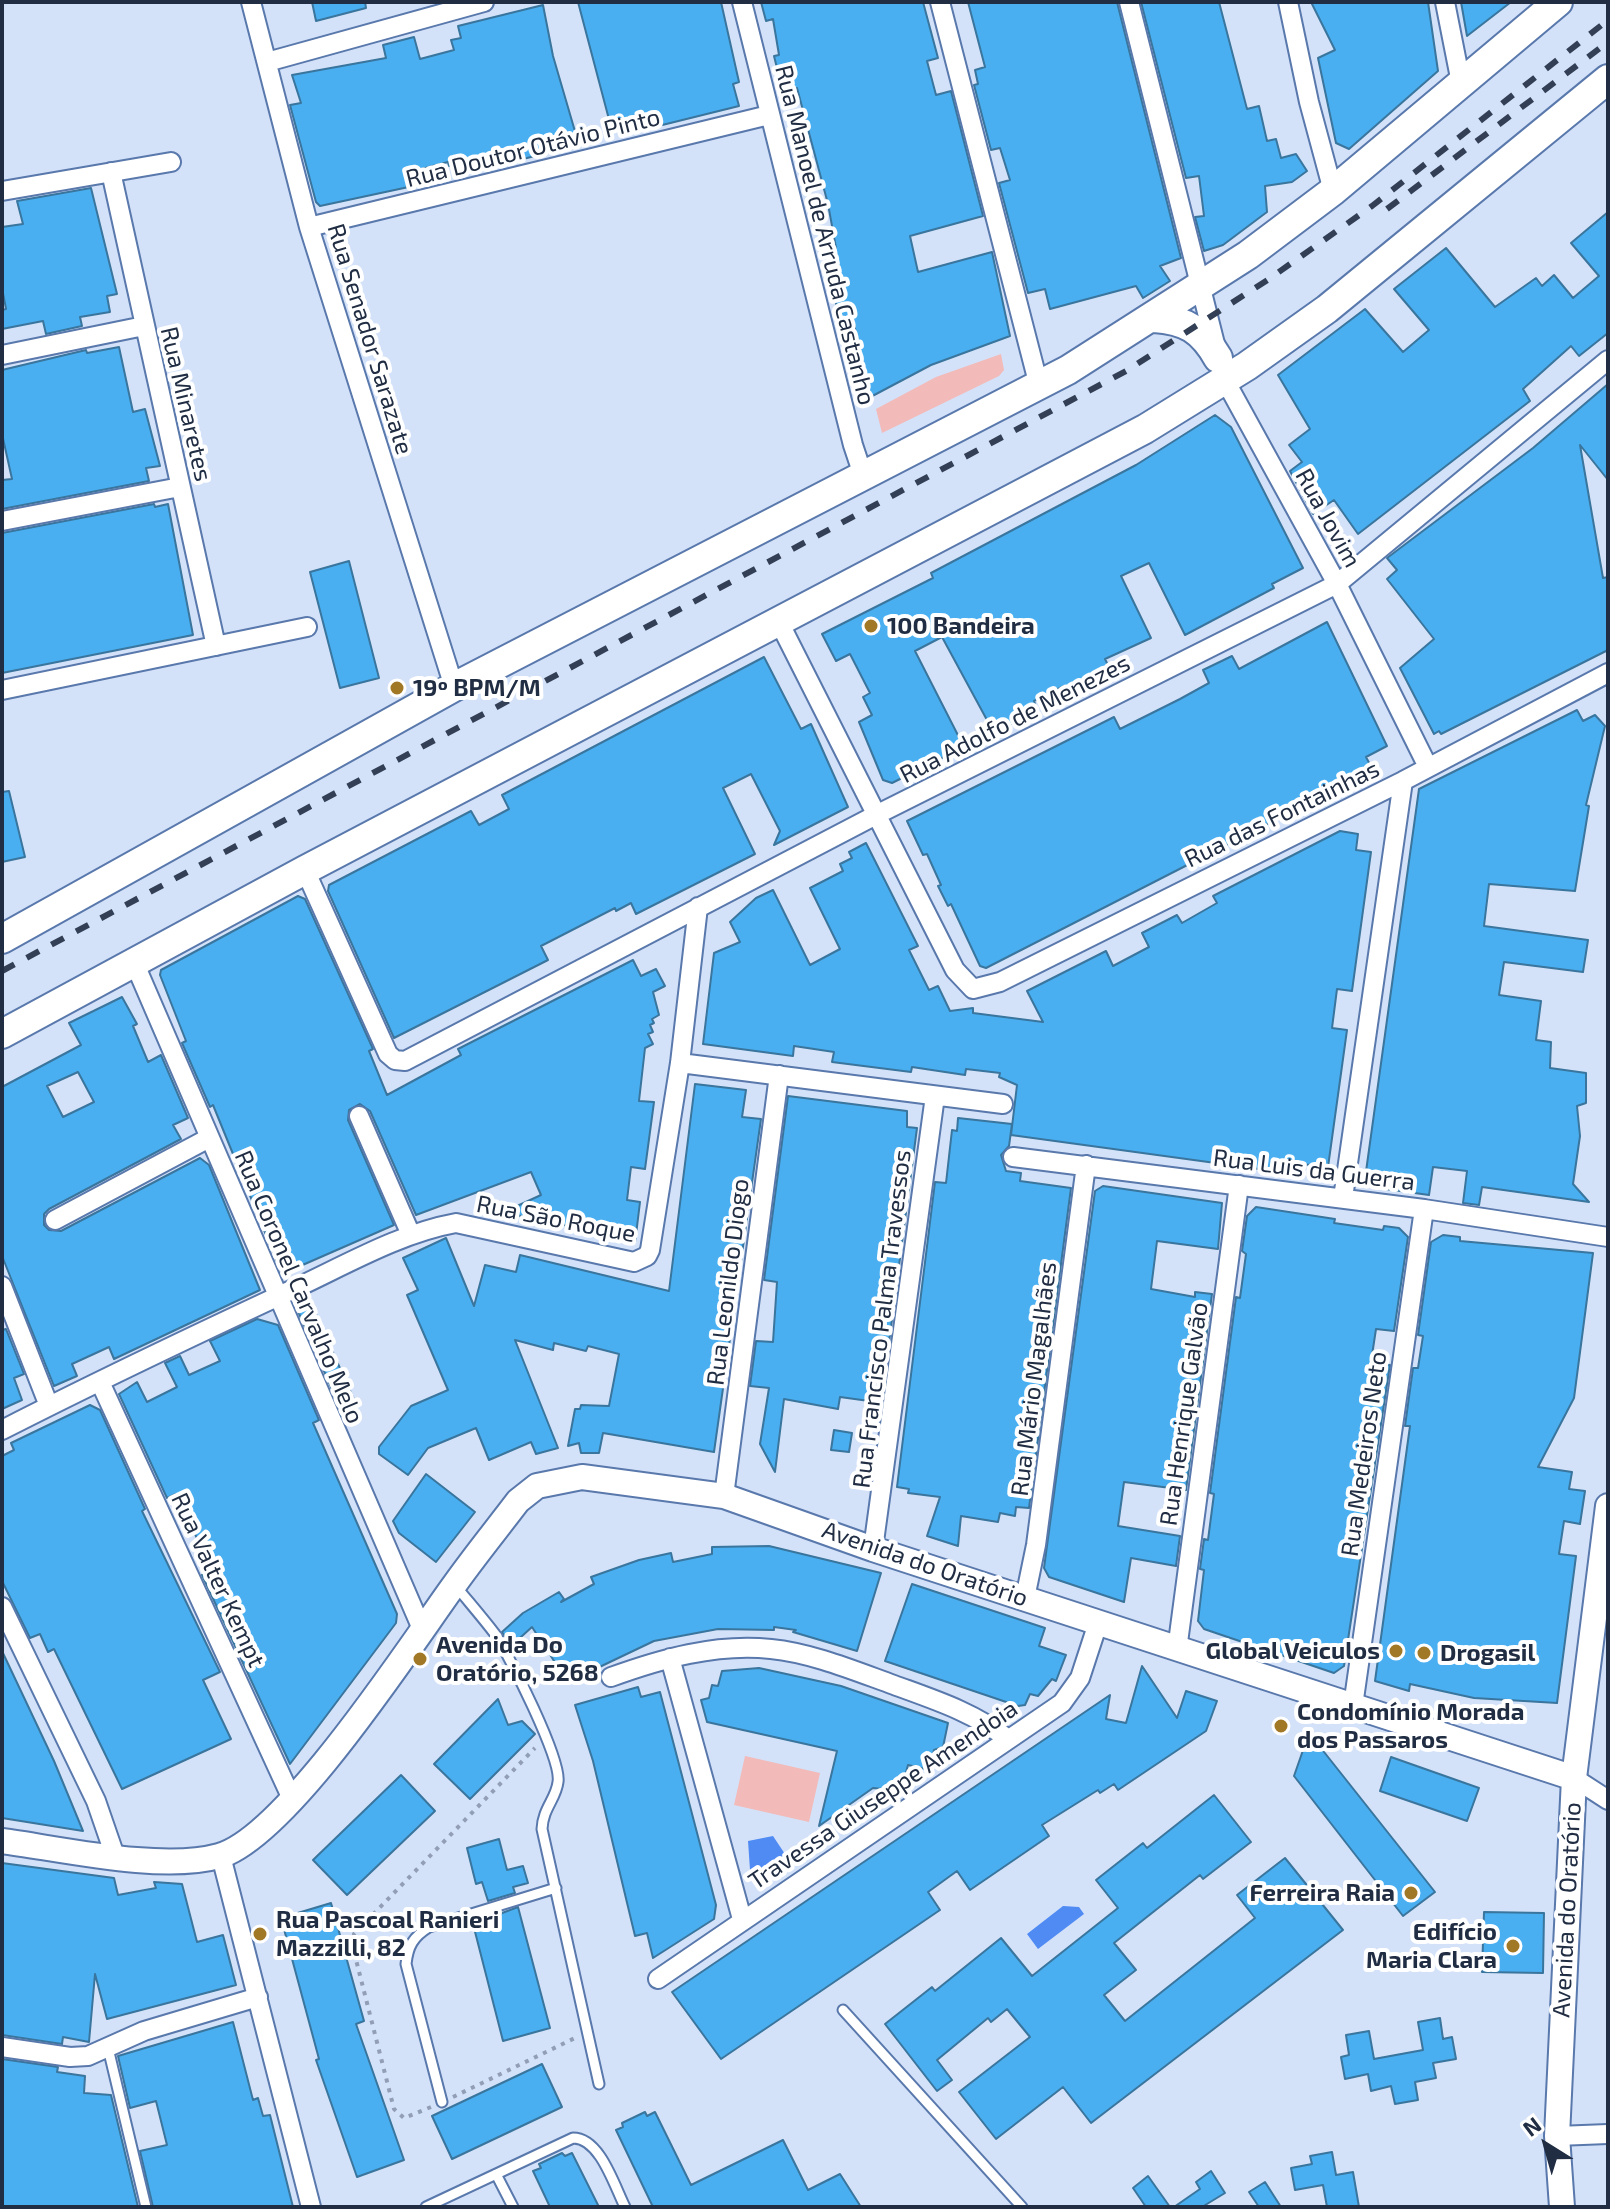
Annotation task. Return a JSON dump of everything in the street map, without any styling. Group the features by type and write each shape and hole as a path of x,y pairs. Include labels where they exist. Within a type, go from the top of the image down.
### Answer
{"main road":[{"path":"2,939 454,687 1039,386 1154,318 1201,288 1333,191 1558,2"},
{"path":"2,1034 305,870 1145,429 1220,369 1327,309 1608,79"},
{"path":"1154,318 1192,326 1208,341 1220,369"},
{"name":"Avenida do Oratório","path":"2,1841 115,1856 200,1860 221,1856 240,1847 274,1820 292,1799 518,1501 537,1486 582,1477 724,1496 1177,1650 1574,1778 1557,2136 1562,2207"},
{"path":"1574,1778 1602,1598 1608,1506"}],"street":[{"name":"Rua Senador Sarazate","path":"251,2 309,227 454,687"},
{"path":"267,62 484,2"},
{"name":"Rua Manoel de Arruda Castanho","path":"742,2 864,478"},
{"path":"940,2 1039,386"},
{"name":"Rua Jovim","path":"1129,2 1220,369 1337,584 1428,767"},
{"path":"1288,2 1309,102 1333,191"},
{"path":"1445,2 1461,83"},
{"name":"Rua Doutor Otávio Pinto","path":"309,227 769,115"},
{"path":"2,191 171,162"},
{"name":"Rua Minaretes","path":"111,172 216,646"},
{"path":"2,355 144,326"},
{"name":"Rua Adolfo de Menezes","path":"305,870 388,1054 395,1060 405,1061 876,815 1337,584 1608,360"},
{"path":"2,521 180,487"},
{"path":"779,622 876,815"},
{"path":"2,690 307,627"},
{"name":"Rua das Fontainhas","path":"876,815 955,970 973,989 1000,982 1403,781 1608,673"},
{"path":"1343,1198 1403,781"},
{"name":"Rua São Roque","path":"2,1430 411,1235 456,1223 634,1262 641,1260 650,1250 680,1063 698,907"},
{"name":"Rua Coronel Carvalho Melo","path":"134,962 422,1629"},
{"path":"680,1063 1003,1104"},
{"name":"Rua Leonildo Diogo","path":"724,1496 779,1075"},
{"name":"Rua Francisco Palma Travessos","path":"873,1549 935,1096"},
{"path":"359,1116 411,1235"},
{"path":"55,1220 209,1138"},
{"name":"Rua Luis da Guerra","path":"1013,1157 1343,1198 1608,1237"},
{"name":"Rua Mário Magalhães","path":"1025,1598 1036,1545 1086,1165"},
{"name":"Rua Henrique Galvão","path":"1177,1650 1239,1185"},
{"name":"Rua Medeiros Neto","path":"1353,1706 1424,1209"},
{"path":"2,1286 49,1406"},
{"name":"Rua Valter Kempt","path":"100,1382 292,1799"},
{"path":"2,1607 96,1801 115,1856"},
{"name":"Travessa Giuseppe Amendoia","path":"658,1979 1062,1703 1074,1691 1098,1623"},
{"path":"611,1677 670,1658 713,1650 771,1649 841,1666 960,1708 1008,1739"},
{"path":"670,1658 742,1919"},
{"path":"1574,1778 1608,1800"},
{"path":"221,1856 311,2207"},
{"path":"2,2047 70,2057 108,2048 144,2031 258,1997"},
{"path":"1557,2136 1608,2134"}],"lane":[{"path":"454,1584 501,1645 556,1764 558,1783 543,1812 542,1829 599,2084"},
{"path":"442,2102 406,1964 407,1948 417,1935 429,1927 556,1888"},
{"path":"843,2010 1022,2207"},
{"path":"108,2048 146,2207"},
{"path":"426,2207 573,2138 583,2138 593,2145 625,2207"},
{"path":"496,2174 513,2207"}],"path":[{"path":"545,1738 354,1934 353,1948 394,2109 404,2118 587,2032"}],"shaded area":[{"path":"1001,354 1004,370 999,376 882,433 876,409 936,377"},
{"path":"745,1756 820,1773 809,1822 734,1805"}],"water":[{"path":"773,1836 787,1857 767,1877 755,1879 750,1870 748,1841"},
{"path":"1063,1906 1079,1907 1084,1914 1038,1949 1027,1934"}],"building":[{"path":"312,2 365,2 366,8 316,21"},
{"path":"578,2 721,2 739,82 733,84 739,106 630,133 628,123 611,127"},
{"path":"761,2 923,2 938,58 927,61 936,95 951,91 983,216 910,236 918,272 992,252 1010,336 931,365 861,402 850,357 861,355 853,320 841,323 823,252 836,248 828,204 797,88 783,92 774,56 779,55 773,19 766,21"},
{"path":"968,2 1117,2 1181,258 1160,266 1170,281 1143,298 1136,286 1050,309 1045,289 1028,293 999,183 1010,180 1000,148 991,150 974,85 978,84 975,70 985,67"},
{"path":"1141,2 1219,2 1247,109 1259,106 1267,141 1276,139 1281,158 1296,154 1307,171 1292,182 1265,186 1267,212 1223,245 1204,251 1195,217 1204,216 1199,176 1186,178"},
{"path":"1311,2 1428,2 1438,71 1349,149 1336,143 1318,58 1335,50"},
{"path":"1461,2 1511,2 1467,36"},
{"path":"543,5 553,56 579,145 499,165 497,157 449,166 448,162 414,171 418,185 320,206 316,202 290,105 301,103 292,75 386,58 383,45 414,37 420,59 454,50 451,40 461,38 458,26"},
{"path":"91,188 117,294 107,296 110,312 80,317 82,326 46,334 43,321 2,329 2,310 6,309 2,288 2,227 23,224 17,201"},
{"path":"1608,212 1608,333 1579,356 1571,346 1523,389 1530,401 1358,534 1334,500 1313,514 1290,471 1302,462 1289,445 1310,429 1278,375 1365,309 1403,352 1429,330 1394,289 1446,248 1495,307 1536,278 1542,286 1554,275 1573,298 1599,276 1571,243"},
{"path":"119,347 133,412 145,409 160,466 146,468 149,481 2,509 2,480 12,479 2,434 2,370 86,350 87,353"},
{"path":"1608,384 1608,480 1580,445 1603,578 1608,577 1608,650 1441,734 1439,731 1434,734 1400,668 1434,639 1387,579 1397,570 1387,558 1533,448"},
{"path":"1215,415 1231,427 1303,568 1272,584 1274,588 1185,635 1149,563 1121,576 1151,638 1105,659 1112,673 1068,695 1064,686 1034,701 1038,711 994,733 942,637 915,651 964,747 892,783 883,780 859,722 872,715 863,697 870,693 850,654 836,661 822,634 933,578 931,573 1136,465"},
{"path":"154,504 155,507 168,504 193,635 2,673 2,533"},
{"path":"349,561 379,678 340,688 310,572"},
{"path":"1327,622 1387,746 1366,757 1373,770 986,968 980,966 951,904 948,906 938,886 941,885 927,854 923,855 907,821 1114,717 1120,729 1180,699 1209,683 1203,670 1232,656 1239,669"},
{"path":"764,657 801,729 811,724 848,807 774,845 780,831 751,774 723,788 755,854 636,914 631,903 616,911 615,908 541,946 548,960 394,1038 328,891 329,885 471,811 479,825 509,809 502,795"},
{"path":"1577,710 1583,721 1595,715 1605,726 1586,805 1589,806 1575,891 1489,884 1484,926 1588,940 1583,972 1504,962 1499,995 1541,1001 1536,1040 1551,1042 1550,1068 1586,1073 1586,1103 1577,1106 1580,1136 1573,1184 1589,1202 1482,1187 1479,1205 1463,1203 1467,1171 1433,1167 1429,1195 1364,1186 1419,789"},
{"path":"9,791 25,857 2,862 2,792"},
{"path":"1340,831 1358,834 1356,850 1371,852 1352,991 1337,989 1332,1028 1347,1030 1328,1167 1275,1161 1274,1171 1011,1135 1017,1085 999,1077 1000,1073 966,1069 965,1075 912,1067 911,1072 832,1062 834,1052 794,1046 793,1056 703,1044 714,953 740,942 730,922 756,898 773,890 810,965 840,949 810,888 843,871 840,864 852,858 849,852 866,843 918,946 909,950 929,990 938,986 950,1011 973,1008 973,1013 1043,1022 1027,991 1106,951 1113,966 1149,947 1142,933 1177,915 1182,923 1217,903 1213,896"},
{"path":"298,896 305,899 373,1049 369,1051 387,1095 461,1055 458,1049 633,960 641,976 656,969 665,986 653,992 659,1015 652,1019 654,1023 650,1025 653,1032 648,1034 653,1044 645,1048 639,1101 654,1102 645,1169 631,1167 627,1200 640,1202 635,1243 611,1238 613,1231 555,1224 504,1212 541,1195 531,1172 416,1215 370,1111 360,1104 349,1110 348,1120 394,1225 282,1274 213,1105 210,1107 182,1043 186,1041 160,975 161,970"},
{"path":"122,997 137,1024 133,1026 148,1062 161,1055 188,1118 173,1125 181,1139 49,1209 44,1214 44,1225 49,1230 61,1231 200,1158 209,1165 260,1290 114,1359 109,1347 72,1364 77,1376 54,1386 2,1256 2,1087 81,1045 69,1023","holes":["78,1072 94,1102 63,1117 47,1086"]},
{"path":"695,1084 746,1090 742,1117 761,1119 714,1452 603,1433 599,1453 581,1453 579,1443 568,1446 575,1409 580,1409 581,1405 609,1406 619,1354 588,1346 586,1351 554,1343 553,1350 515,1340 558,1448 536,1454 531,1442 489,1460 476,1428 428,1448 408,1475 379,1454 379,1447 411,1406 448,1390 407,1295 418,1290 403,1258 446,1238 474,1306 485,1265 516,1272 520,1255 669,1291"},
{"path":"788,1096 907,1111 907,1127 917,1128 888,1350 876,1348 869,1401 840,1397 838,1409 784,1399 775,1472 760,1444 769,1388 750,1386 756,1341 773,1342 777,1282 764,1280"},
{"path":"958,1118 1012,1124 1009,1146 1001,1155 1006,1171 1021,1173 1020,1181 1071,1188 1029,1508 1016,1507 1015,1516 1000,1513 998,1522 961,1516 958,1546 927,1536 940,1497 908,1493 909,1489 897,1487 935,1182 946,1183 952,1130 957,1131"},
{"path":"1103,1186 1222,1203 1218,1249 1157,1241 1151,1289 1195,1297 1195,1292 1212,1294 1186,1490 1124,1482 1118,1526 1180,1536 1176,1566 1131,1558 1124,1602 1049,1577 1044,1568 1095,1191"},
{"path":"1256,1207 1335,1219 1334,1223 1383,1230 1384,1226 1399,1228 1408,1237 1394,1331 1376,1329 1371,1362 1390,1365 1344,1666 1334,1673 1204,1629 1198,1621 1204,1570 1200,1569 1204,1539 1208,1540 1214,1494 1210,1493 1236,1297 1240,1298 1246,1254 1242,1251 1247,1216"},
{"path":"1443,1235 1460,1237 1460,1241 1593,1253 1574,1398 1538,1467 1572,1472 1569,1489 1585,1491 1580,1524 1564,1521 1559,1554 1576,1556 1557,1703 1474,1698 1410,1684 1409,1691 1375,1681 1410,1426 1405,1426 1413,1368 1418,1368 1423,1336 1418,1335 1431,1242"},
{"path":"310,1301 356,1404 341,1410 297,1309"},
{"path":"257,1319 278,1325 319,1420 313,1423 397,1614 396,1623 290,1764 202,1575 212,1570 176,1494 167,1498 119,1394 137,1382 147,1402 177,1387 165,1363 180,1356 189,1375 220,1361 210,1341"},
{"path":"6,1329 24,1374 14,1378 22,1400 2,1409 2,1330"},
{"path":"90,1405 100,1410 145,1509 142,1511 220,1672 203,1680 231,1739 122,1789 54,1649 48,1652 40,1634 30,1638 2,1581 2,1456 14,1450 11,1443"},
{"path":"834,1430 852,1433 849,1452 831,1450"},
{"path":"426,1474 475,1512 436,1562 399,1533 393,1521"},
{"path":"769,1546 881,1573 857,1651 793,1632 796,1630 774,1627 774,1630 718,1629 654,1641 568,1682 562,1661 556,1664 532,1627 511,1646 502,1632 523,1613 559,1592 564,1599 561,1602 594,1584 591,1577 639,1560 671,1553 673,1562 712,1554 712,1547"},
{"path":"912,1584 1045,1628 1039,1646 1066,1655 1056,1681 1052,1679 1038,1696 1030,1694 1025,1705 1018,1706 885,1661"},
{"path":"2,1651 54,1761 83,1831 2,1818"},
{"path":"1142,1666 1177,1718 1186,1691 1217,1701 1206,1731 1118,1790 1114,1784 1100,1793 1098,1790 1042,1825 1049,1836 970,1890 957,1871 928,1892 940,1910 721,2059 672,1992 1110,1695 1106,1719 1126,1723"},
{"path":"759,1668 841,1686 948,1723 943,1747 934,1750 929,1770 908,1765 901,1791 873,1788 819,1826 837,1751 707,1722 701,1700 709,1698 712,1685 718,1686 722,1671"},
{"path":"638,1687 641,1697 660,1692 716,1905 714,1919 653,1958 647,1933 635,1936 593,1761 575,1705"},
{"path":"498,1699 508,1725 522,1721 535,1734 470,1799 434,1764"},
{"path":"1309,1733 1435,1892 1403,1916 1294,1776"},
{"path":"1391,1757 1479,1788 1467,1821 1380,1791"},
{"path":"401,1775 435,1811 347,1895 313,1860"},
{"path":"1214,1795 1251,1842 1203,1879 1200,1875 1114,1943 1136,1970 1104,1995 1125,2021 1255,1918 1237,1895 1285,1858 1343,1930 1091,2123 1063,2087 996,2139 959,2092 1030,2037 1007,2009 991,2022 988,2018 937,2060 952,2080 937,2091 885,2024 932,1987 935,1991 1001,1938 1032,1976 1118,1908 1096,1880 1143,1843 1147,1848"},
{"path":"499,1839 507,1870 523,1866 528,1883 513,1887 515,1893 488,1901 482,1882 476,1884 467,1848"},
{"path":"2,1863 114,1878 118,1895 156,1888 154,1882 182,1884 197,1942 223,1935 236,1985 107,2019 95,1974 89,2042 63,2037 62,2044 2,2035"},
{"path":"331,1903 364,2021 356,2024 404,2160 357,2177 316,2060 319,2059 281,1918"},
{"path":"518,1907 550,2028 503,2041 473,1924"},
{"name":"Edifício Maria Clara","path":"1484,1912 1544,1913 1543,1973 1482,1972"},
{"path":"1440,2018 1443,2039 1452,2037 1456,2059 1433,2063 1436,2078 1415,2082 1418,2100 1395,2104 1391,2086 1371,2091 1368,2074 1345,2079 1341,2057 1349,2055 1346,2035 1369,2031 1374,2059 1423,2050 1418,2022"},
{"path":"233,2022 253,2100 258,2098 263,2116 270,2115 293,2207 153,2207 140,2151 167,2145 156,2101 130,2108 118,2056"},
{"path":"2,2059 58,2067 57,2072 85,2076 84,2093 111,2095 138,2207 2,2207"},
{"path":"542,2064 562,2107 452,2159 432,2116"},
{"path":"645,2112 647,2116 655,2112 691,2185 783,2140 808,2190 840,2174 861,2207 653,2207 616,2130 623,2127 622,2123"},
{"path":"1332,2152 1336,2175 1353,2172 1359,2207 1327,2207 1323,2185 1295,2190 1291,2168 1312,2164 1310,2156"},
{"path":"562,2153 565,2156 572,2153 599,2207 550,2207 533,2171 541,2168 539,2164"},
{"path":"1211,2171 1225,2193 1202,2207 1174,2207 1200,2189 1196,2182"},
{"path":"1148,2176 1170,2207 1146,2207 1133,2188"},
{"path":"1265,2182 1281,2207 1259,2207 1249,2192"}],"railway":[{"path":"2,971 1126,371 1269,279 1372,206 1608,20"},
{"path":"1387,209 1608,42"}],"place":[{"name":"100 Bandeira","path":"871,626"},
{"name":"19º BPM/M","path":"397,688"},
{"name":"Global Veiculos","path":"1396,1651"},
{"name":"Drogasil","path":"1424,1653"},
{"name":"Avenida Do Oratório, 5268","path":"420,1659"},
{"name":"Condomínio Morada dos Passaros","path":"1281,1726"},
{"name":"Ferreira Raia","path":"1411,1893"},
{"name":"Rua Pascoal Ranieri Mazzilli, 82","path":"260,1934"},
{"name":"Edifício Maria Clara","path":"1513,1946"}]}
